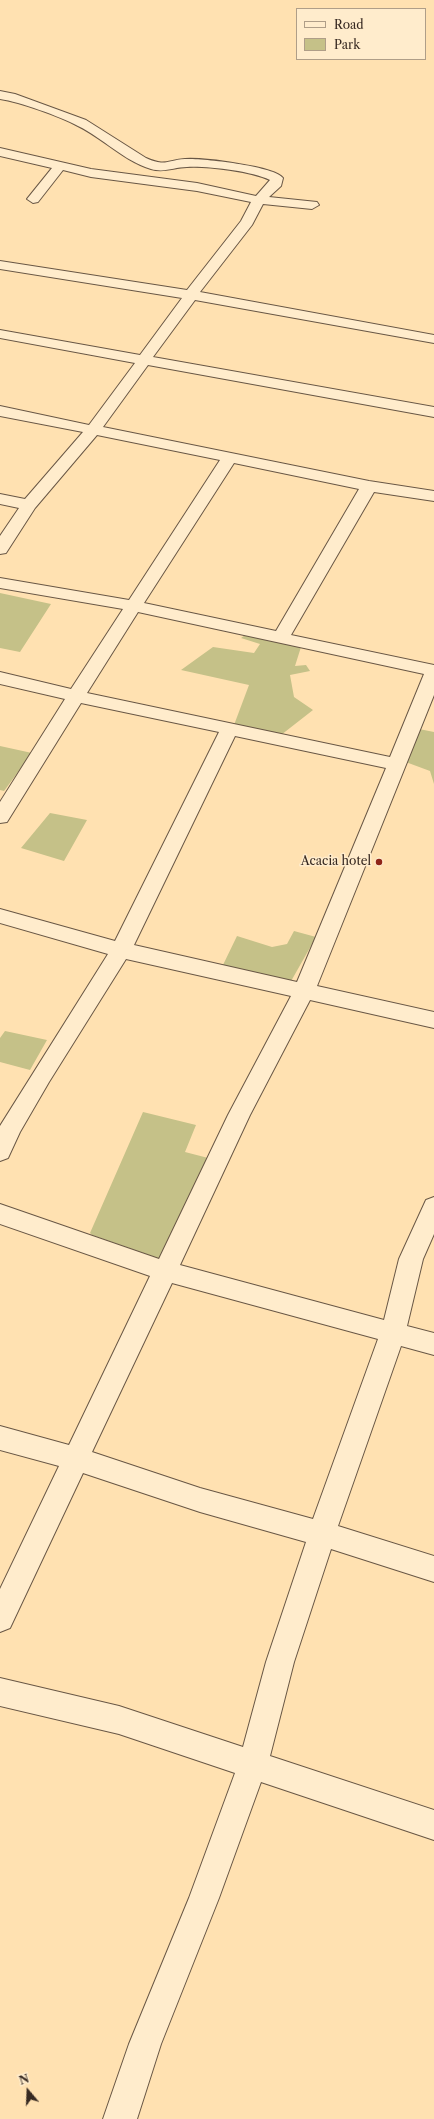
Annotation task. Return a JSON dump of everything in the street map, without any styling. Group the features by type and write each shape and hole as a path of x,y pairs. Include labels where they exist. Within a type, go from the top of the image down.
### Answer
{"street":[{"path":"0,107 6,96 82,123 142,161 154,166 170,167 185,163 230,167 260,171 277,178 276,182 259,200 243,228 191,295 94,429 30,505 0,549"},
{"path":"0,152 91,173 196,187 259,200 312,205"},
{"path":"33,199 60,166"},
{"path":"0,265 191,295 434,339"},
{"path":"0,334 434,412"},
{"path":"0,412 94,429 369,486 434,496"},
{"path":"0,817 133,606 230,457"},
{"path":"280,639 369,486"},
{"path":"0,499 30,505"},
{"path":"0,582 133,606 434,672 304,991 239,1116 0,1619"},
{"path":"0,678 76,696 396,764"},
{"path":"0,1152 9,1130 41,1076 121,950 230,728"},
{"path":"0,916 121,950 434,1020"},
{"path":"120,2119 145,2044 204,1898 253,1764 280,1662 338,1485 394,1333 411,1259 434,1207"},
{"path":"0,1214 165,1271 434,1344"},
{"path":"0,1438 77,1459 200,1500 323,1534 434,1569"},
{"path":"0,1692 119,1720 434,1825"}],"green space":[{"path":"0,593 51,604 20,652 0,648"},
{"path":"248,633 301,647 295,666 306,665 310,671 290,675 294,697 313,710 281,735 234,725 249,685 181,670 213,647 254,653 260,644 241,638"},
{"path":"419,729 434,732 434,784 430,771 403,761"},
{"path":"0,746 32,753 4,791 0,790"},
{"path":"50,813 87,820 64,861 21,848"},
{"path":"294,931 316,937 290,983 222,967 237,936 272,947 287,944"},
{"path":"5,1031 47,1040 30,1070 0,1062 0,1038"},
{"path":"143,1112 196,1125 185,1152 212,1159 166,1261 90,1233"}],"place":[{"name":"Acacia hotel","path":"379,862"}]}
